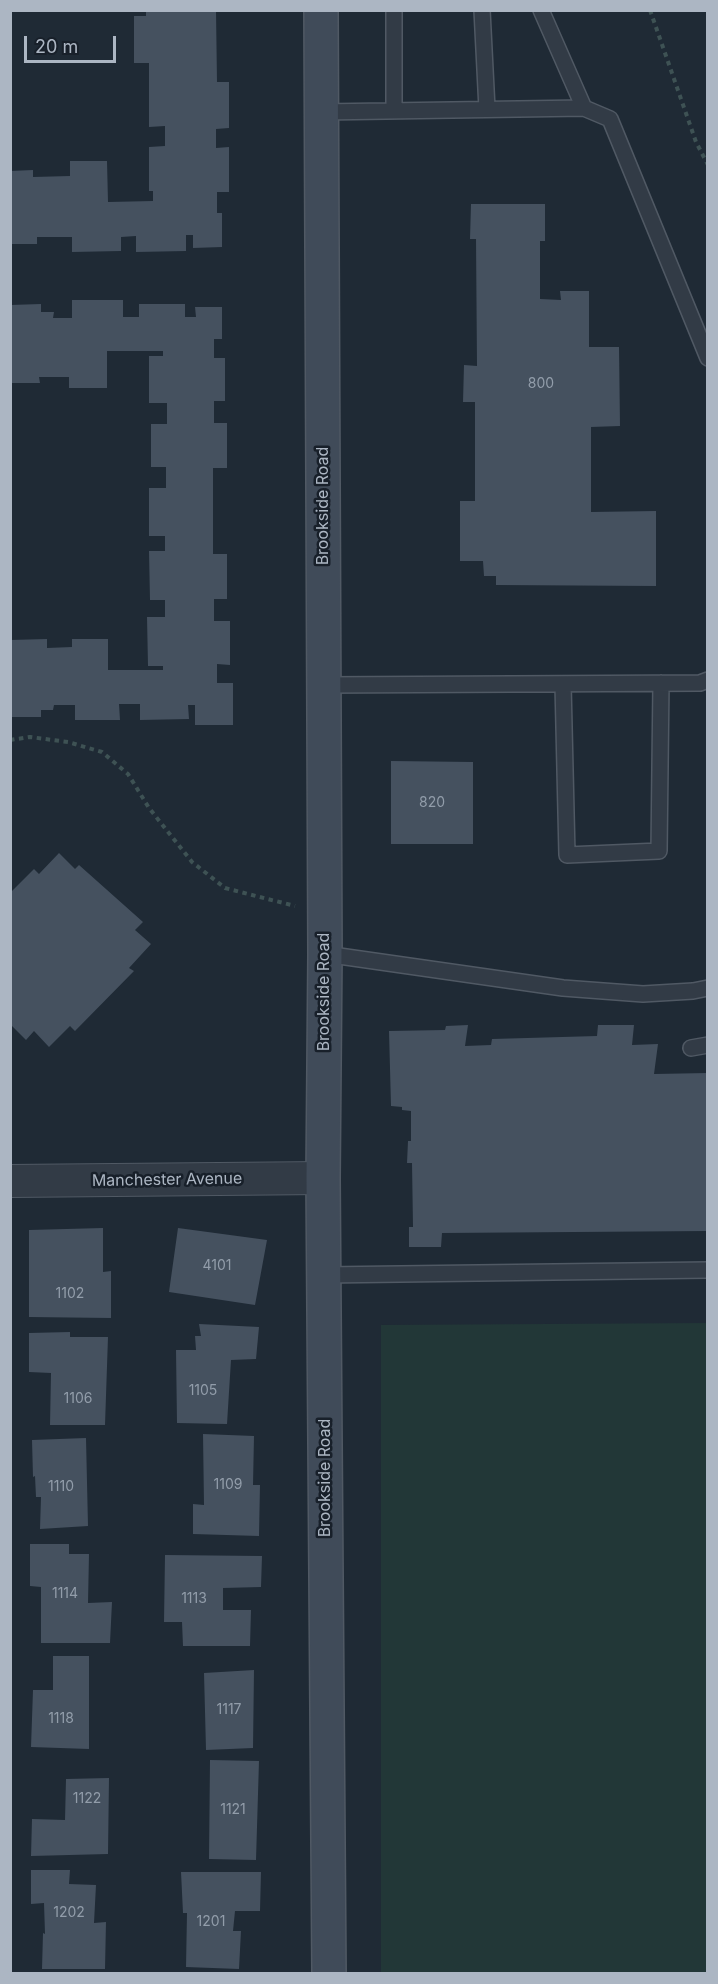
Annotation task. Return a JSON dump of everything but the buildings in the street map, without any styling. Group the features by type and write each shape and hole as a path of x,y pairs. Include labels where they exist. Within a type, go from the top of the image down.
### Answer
{"street":[{"name":"Brookside Road","path":"321,10 325,913 323,1178 330,1974"},
{"name":"Manchester Avenue","path":"10,1182 323,1178"}],"lane":[{"path":"394,10 394,110"},
{"path":"482,10 487,109"},
{"path":"541,10 584,108"},
{"path":"321,112 584,108 610,119 708,357"},
{"path":"324,685 700,683 708,680"},
{"path":"563,684 567,855 659,851 661,683"},
{"path":"325,954 563,988 644,994 693,992 708,988"},
{"path":"691,1048 708,1045"},
{"path":"324,1275 708,1270"}],"path":[{"path":"650,10 696,142 708,165"},
{"path":"10,740 30,737 68,742 102,752 128,774 149,808 192,862 225,888 325,913"}],"green space":[{"path":"707,1323 707,1973 381,1973 381,1325"}]}
